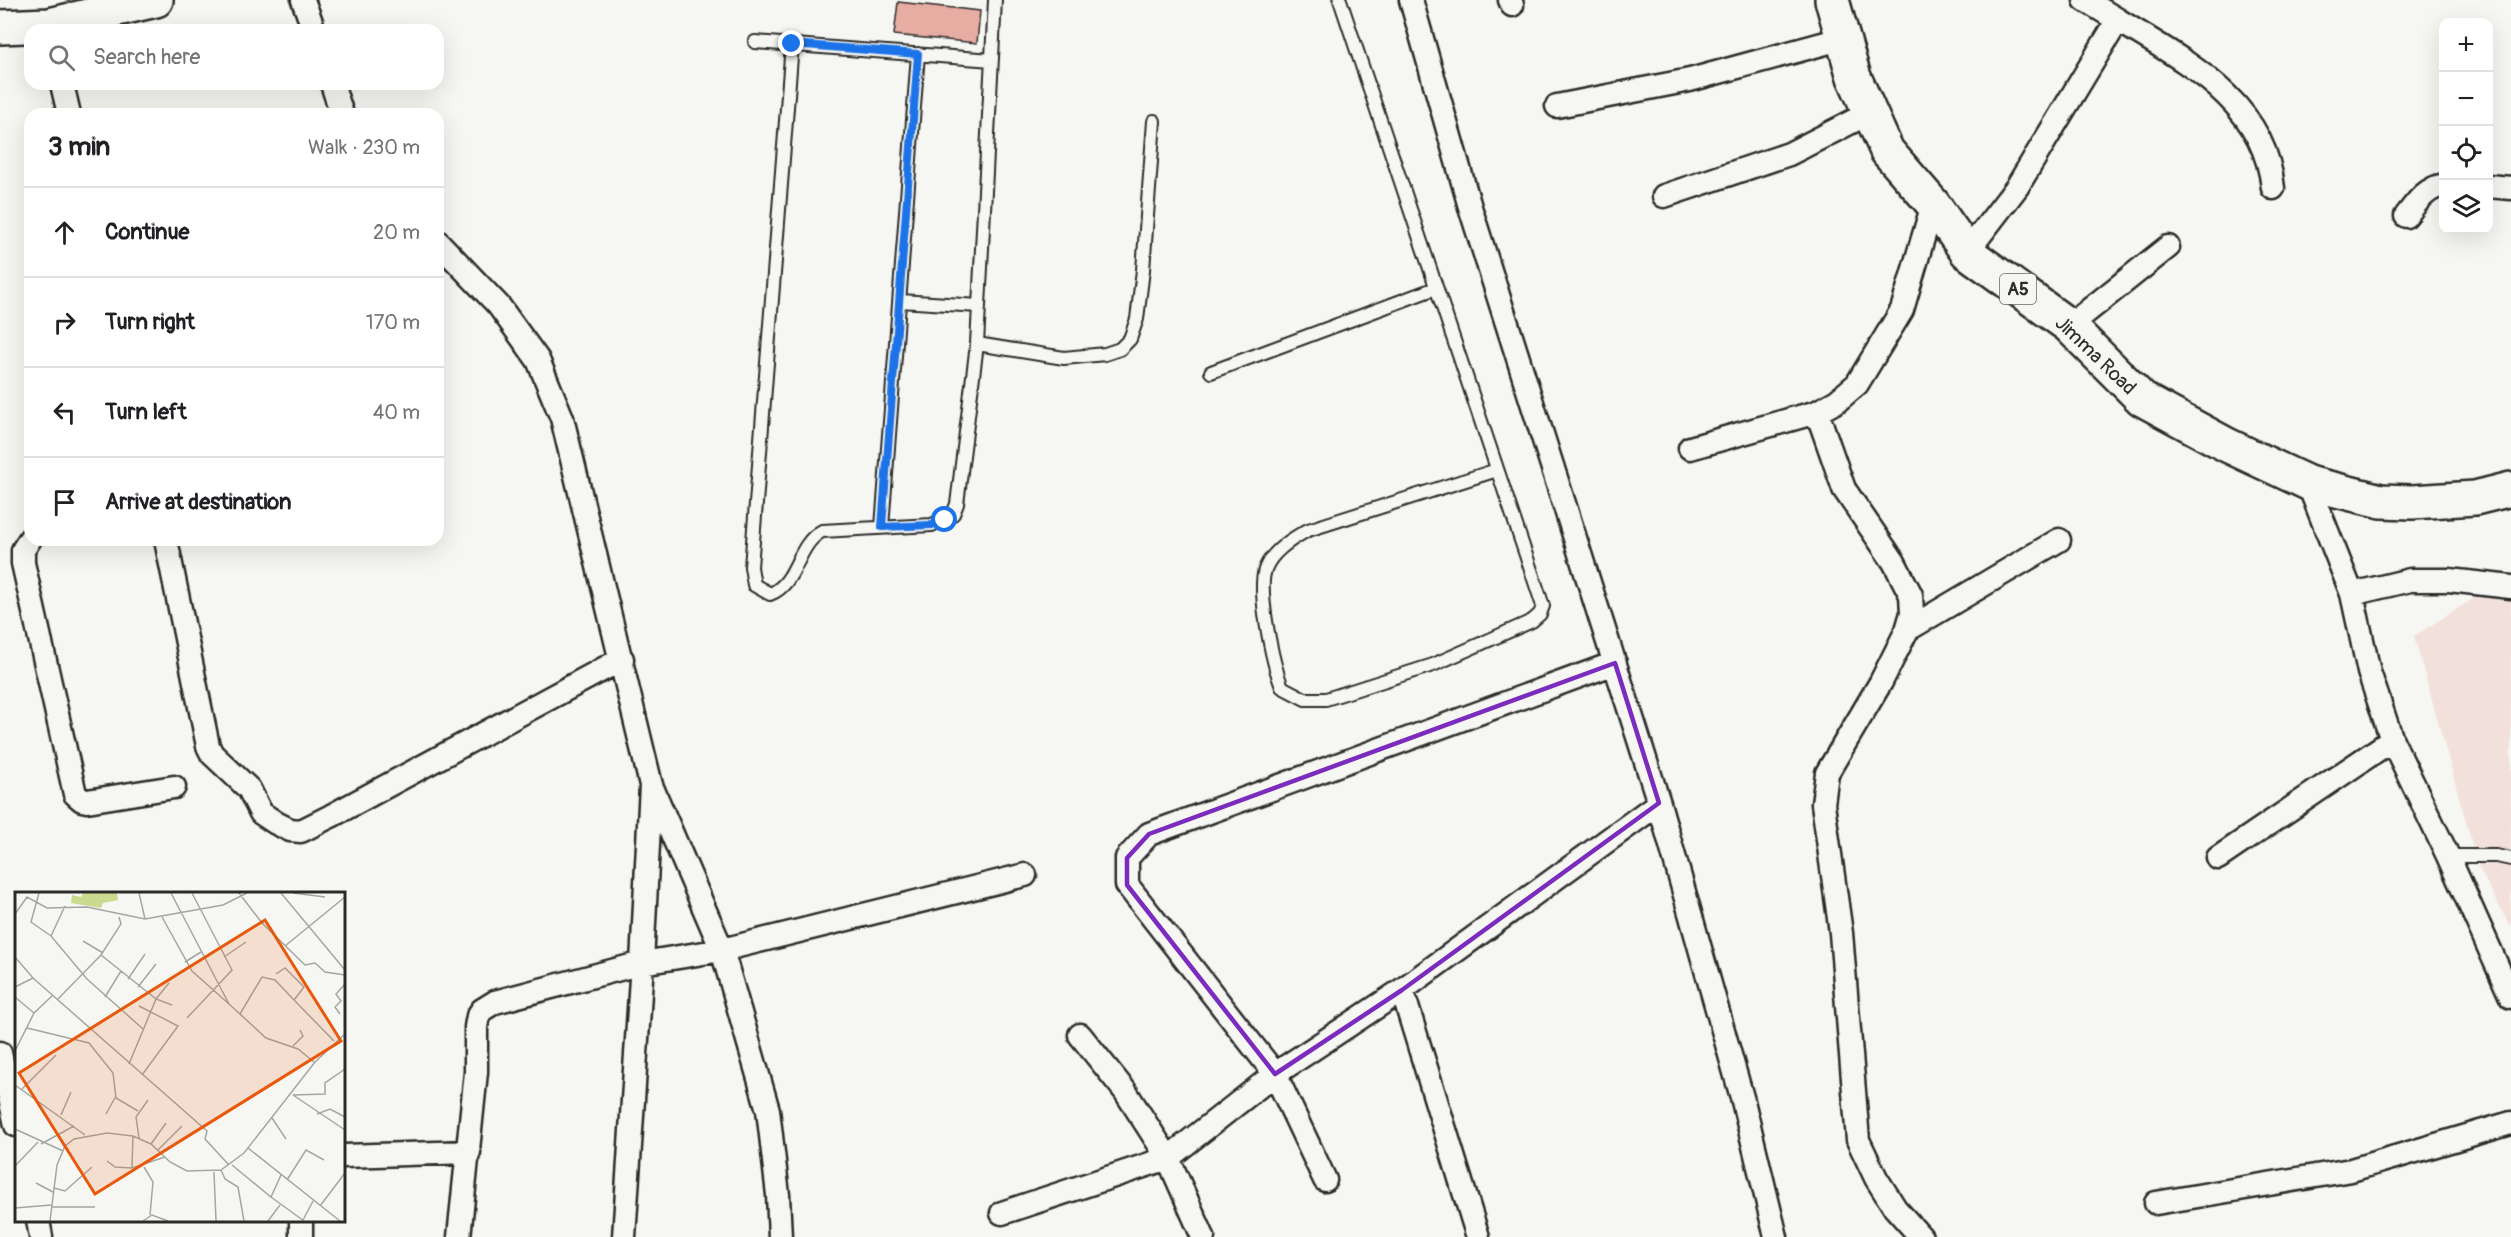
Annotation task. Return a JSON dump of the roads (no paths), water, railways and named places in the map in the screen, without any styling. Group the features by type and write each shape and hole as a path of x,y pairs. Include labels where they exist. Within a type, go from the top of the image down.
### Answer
{"highway":[{"path":"64,24 156,0"},
{"name":"Jimma Road","path":"1832,0 1854,77 1887,151 1933,204 1967,252 2069,326 2142,399 2227,445 2308,483 2381,501 2412,502 2475,498 2511,489"},
{"path":"0,27 24,27"}],"street":[{"path":"303,0 312,24"},
{"path":"1411,0 1470,207 1659,803 1743,1101 1776,1237"},
{"path":"2085,0 2202,72 2238,105 2265,147 2271,165 2273,188"},
{"path":"1967,252 2017,187 2118,20"},
{"path":"1557,106 1690,80 1844,38"},
{"path":"63,90 68,108"},
{"path":"334,90 340,108"},
{"path":"1664,196 1789,154 1869,113"},
{"path":"2406,216 2421,197 2433,187 2439,186"},
{"path":"2493,186 2511,188"},
{"path":"1690,448 1816,412 1837,401 1857,384 1902,310 1933,204"},
{"path":"2069,326 2168,247"},
{"path":"444,248 499,306 538,360 562,418 651,785 722,950 768,1110 778,1196 780,1237"},
{"path":"1816,412 1844,489 1894,562 1911,595 1912,613 1907,630 1881,682 1827,772 1823,804 1841,933 1858,1140 1890,1201 1921,1237"},
{"path":"2308,483 2352,594 2369,672 2392,740 2448,856 2511,997"},
{"path":"1907,630 2059,540"},
{"path":"26,546 23,550 23,563 75,794 87,801 174,787"},
{"path":"167,546 208,746 212,754 249,789 261,813 290,830 301,831 331,816 622,659"},
{"path":"2352,594 2410,580 2449,580 2511,586"},
{"path":"1325,1180 1275,1074 1127,885 1127,858 1149,834 1615,663"},
{"path":"2218,858 2392,740"},
{"path":"624,1237 651,785"},
{"path":"1002,1213 1168,1158 1275,1074 1402,990 1659,803"},
{"path":"459,1237 476,1072 476,1027 482,1010 495,1002 642,963 722,950 1025,875"},
{"path":"1402,990 1478,1237"},
{"path":"1080,1035 1125,1091 1168,1158 1203,1237"},
{"path":"0,1053 15,1120"},
{"path":"2156,1203 2351,1170 2511,1123"},
{"path":"345,1156 469,1152"},
{"path":"38,1222 41,1237"}],"lane":[{"path":"792,44 751,567 754,585 770,594 779,590 788,581 806,545 822,531 932,525 953,514 957,504 977,345 995,0"},
{"path":"1340,0 1543,606 1540,614 1532,621 1434,665 1326,699 1305,699 1282,687 1274,664 1262,580 1266,565 1290,540 1308,530 1497,470"},
{"path":"755,42 992,60"},
{"path":"882,527 918,54"},
{"path":"977,345 1064,358 1106,354 1120,349 1130,339 1137,319 1143,270 1154,121"},
{"path":"1211,372 1436,288"},
{"path":"900,301 979,306"},
{"path":"2448,856 2496,856 2511,859"}]}
